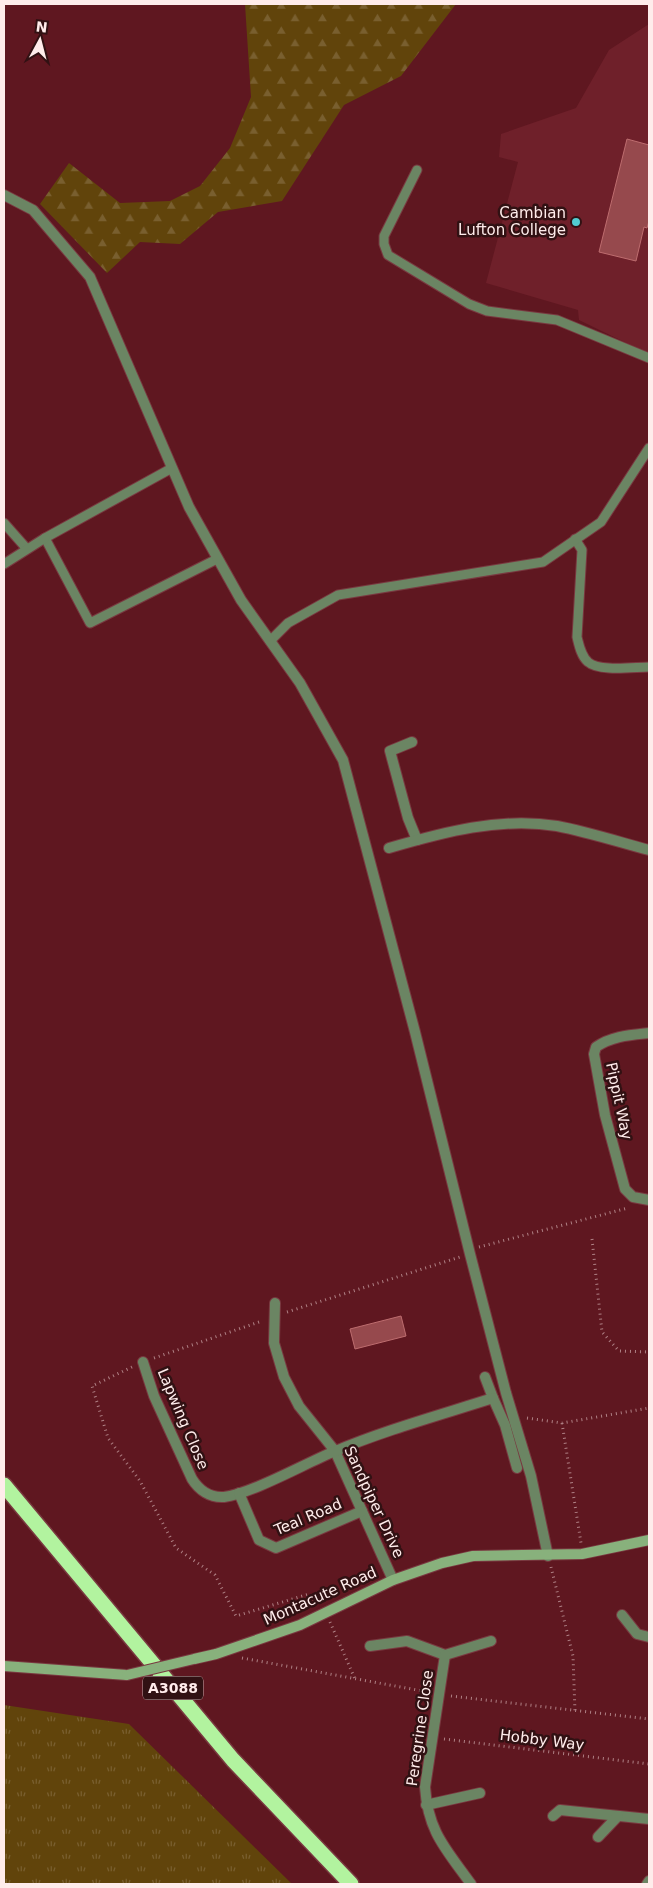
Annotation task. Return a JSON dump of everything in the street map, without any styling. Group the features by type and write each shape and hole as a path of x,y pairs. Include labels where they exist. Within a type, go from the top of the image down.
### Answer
{"highway":[{"name":"A3088","path":"4,1485 233,1760 350,1884"}],"street":[{"path":"4,195 33,210 90,277 189,507 241,600 300,683 343,760 415,1032 469,1252 531,1476 548,1556"},
{"path":"412,742 390,751 408,818 417,840"},
{"path":"389,848 480,826 517,823 558,826 649,850"},
{"name":"Pippit Way","path":"645,1200 625,1189 606,1115 594,1054 596,1047 605,1041 624,1035 649,1033"},
{"name":"Sandpiper Drive","path":"275,1303 274,1343 284,1377 299,1406 335,1451 393,1580"},
{"name":"Lapwing Close","path":"143,1362 154,1396 192,1480 198,1488 209,1495 222,1497 239,1493 335,1451 493,1398"},
{"path":"485,1377 504,1425 517,1468"},
{"name":"Teal Road","path":"239,1493 258,1540 276,1548 362,1511"},
{"name":"Montacute Road","path":"4,1666 127,1675 216,1654 300,1625 393,1580 442,1563 473,1556 582,1554 649,1540"},
{"path":"622,1614 637,1634 649,1637"},
{"name":"Peregrine Close","path":"370,1646 407,1641 445,1655 491,1641"},
{"name":"Peregrine Close","path":"445,1655 425,1787 426,1805 433,1830 471,1884"},
{"name":"Peregrine Close","path":"426,1805 480,1793"},
{"path":"553,1816 560,1810 649,1820"},
{"path":"598,1837 618,1816"},
{"path":"646,1884 649,1881"}],"lane":[{"path":"417,170 384,236 384,244 388,255 469,304 487,310 557,320 649,358"},
{"path":"270,641 288,623 338,596 543,562 601,522 649,448"},
{"path":"4,564 45,538 172,468"},
{"path":"4,523 28,549"},
{"path":"45,538 90,624 218,559"},
{"path":"575,539 582,550 577,637 580,650 587,662 597,666 649,667"}],"path":[{"path":"274,1316 469,1252 630,1208 645,1200"},
{"path":"592,1239 602,1332 619,1351 649,1352"},
{"path":"515,1423 528,1418 562,1423 649,1408"},
{"path":"562,1423 582,1554"},
{"path":"548,1556 572,1656 576,1712"},
{"path":"326,1612 355,1679"},
{"name":"Hobby Way","path":"432,1738 649,1764"}],"shaded area":[{"name":"Cambian Lufton College","path":"649,24 649,354 579,320 578,310 486,283 518,162 499,157 501,134 576,108 609,50"}],"green space":[{"path":"245,4 456,4 401,76 344,105 282,201 218,212 180,244 140,242 107,273 40,204 69,163 120,203 170,201 200,186 230,148 251,97"},
{"path":"4,1705 129,1724 292,1884 4,1884"}],"building":[{"path":"627,139 649,145 649,221 647,228 644,227 636,261 599,252"},
{"path":"401,1316 406,1336 355,1349 350,1329"}],"place":[{"name":"Cambian Lufton College","path":"576,222"}]}
